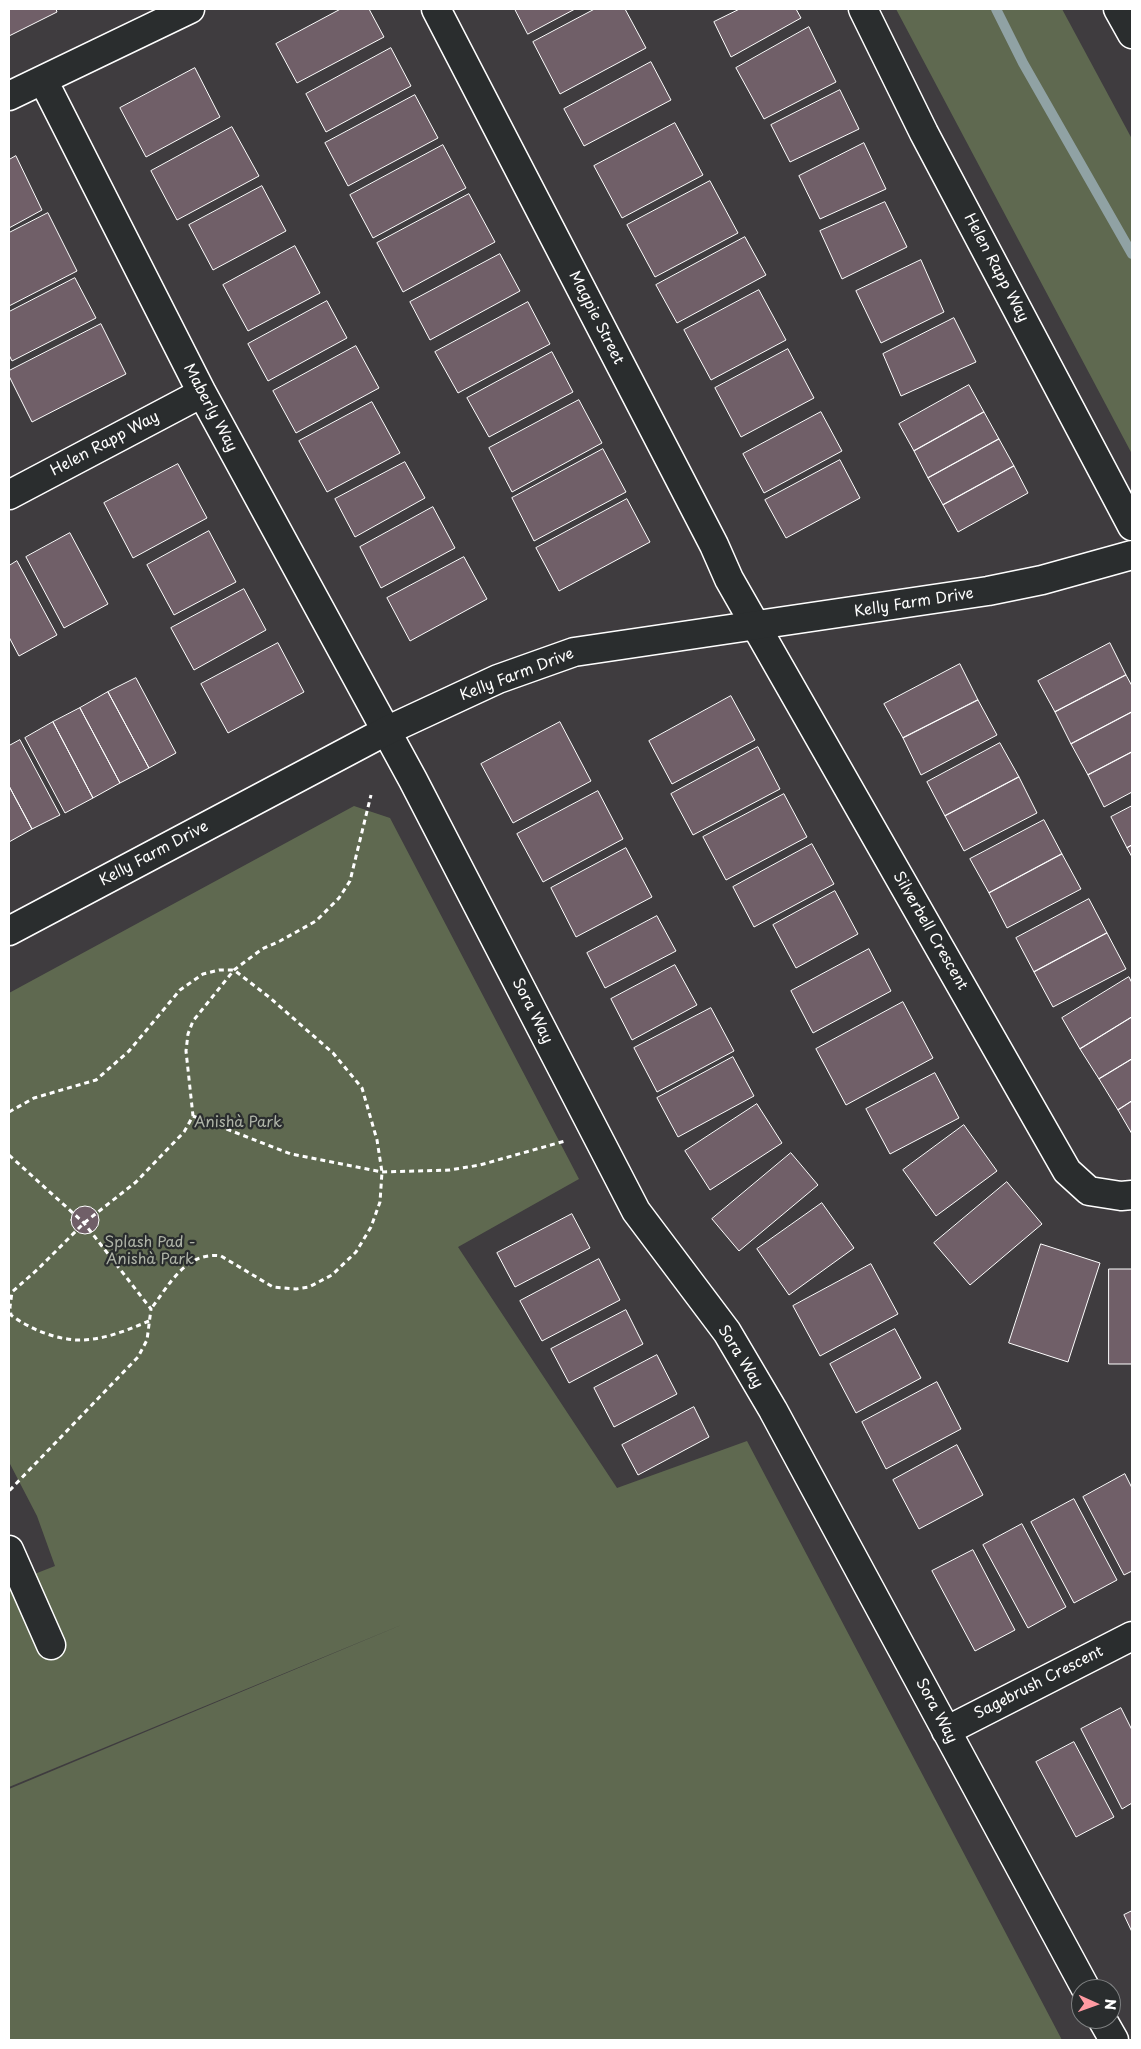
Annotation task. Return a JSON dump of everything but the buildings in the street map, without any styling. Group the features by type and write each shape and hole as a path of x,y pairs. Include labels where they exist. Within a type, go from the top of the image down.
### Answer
{"street":[{"path":"9,96 190,9"},
{"name":"Magpie Street","path":"436,9 714,545 729,579 756,626"},
{"name":"Helen Rapp Way","path":"863,9 924,133 1132,526"},
{"path":"1118,9 1132,34"},
{"name":"Maberly Way","path":"43,80 202,393 386,731"},
{"name":"Helen Rapp Way","path":"9,496 202,393"},
{"name":"Kelly Farm Drive","path":"9,931 386,731 498,679 574,652 988,591 1051,578 1132,555"},
{"name":"Silverbell Crescent","path":"756,626 1067,1171 1089,1191 1121,1196 1132,1195"},
{"name":"Sora Way","path":"386,731 636,1211 727,1332 773,1410 1081,1979"},
{"path":"9,1550 51,1645"},
{"name":"Sagebrush Crescent","path":"946,1731 1132,1636"},
{"path":"1108,2029 1114,2040"}],"path":[{"path":"149,1321 122,1332 82,1340 55,1336 29,1327 11,1315 12,1292 84,1223 136,1182 184,1132 193,1116 187,1068 188,1034 193,1021 234,970 262,949 316,921 345,891 350,881 371,796"},
{"path":"9,1112 34,1098 96,1080 129,1051 180,990 203,974 219,970 234,970 334,1052 362,1088 377,1140 382,1172 380,1202 371,1227 356,1252 332,1275 309,1287 296,1289 273,1287 221,1256 206,1256 192,1260 184,1266 150,1309 147,1340 138,1357 9,1491"},
{"path":"193,1116 291,1154 382,1172 450,1170 480,1165 565,1141"},
{"path":"9,1155 84,1223 150,1309"}],"green space":[{"path":"896,9 1062,9 1132,139 1132,454"},
{"path":"354,806 390,818 579,1179 458,1247 617,1488 747,1441 1062,2040 9,2040 9,1789 406,1623 9,1787 9,1584 55,1566 37,1516 9,1462 9,993"}],"waterway":[{"path":"996,9 1023,63 1132,254"}],"park label":[{"name":"Anishà Park","path":"238,1123"},
{"name":"Splash Pad - Anishà Park","path":"150,1252"}]}
